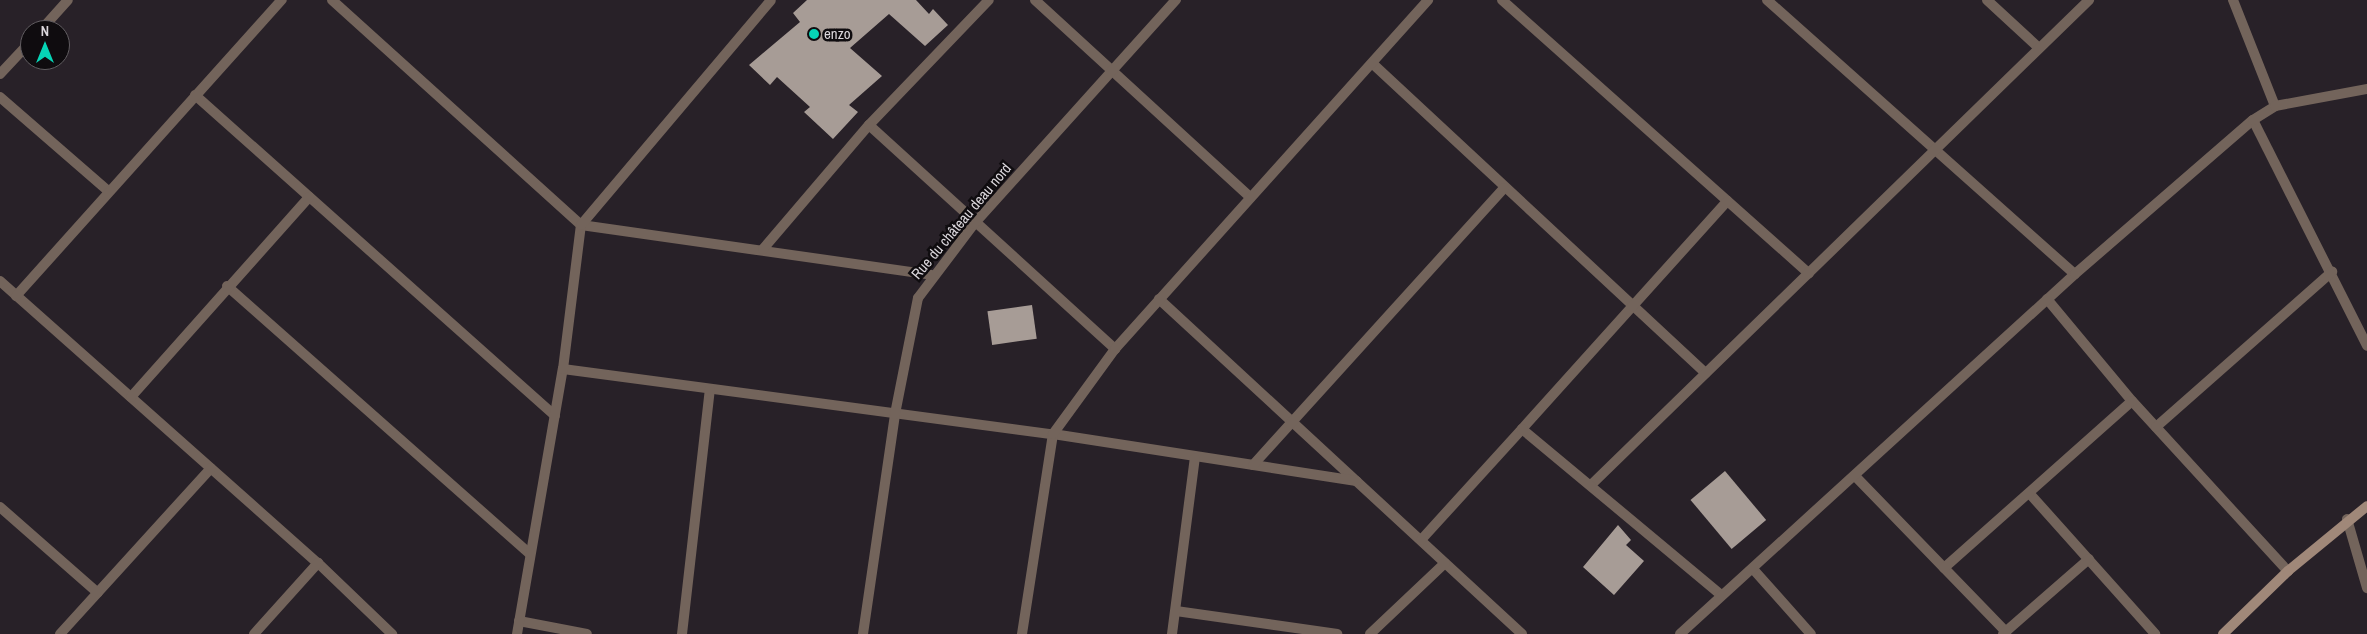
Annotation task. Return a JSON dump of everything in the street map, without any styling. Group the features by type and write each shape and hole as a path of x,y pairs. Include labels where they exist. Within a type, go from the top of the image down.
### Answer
{"main road":[{"path":"2223,634 2288,570 2347,519 2367,506"}],"street":[{"path":"50,20 68,0"},
{"path":"16,296 108,191 282,0"},
{"path":"332,0 580,225 763,249 931,275"},
{"path":"517,634 529,553 563,369 580,225 771,0"},
{"path":"763,249 869,125 989,0"},
{"path":"1035,0 1113,69 1250,197"},
{"name":"Rue du château deau nord","path":"863,634 895,414 910,326 918,298 931,275 974,224 1176,0"},
{"path":"1022,634 1053,434 1115,349 1159,298 1373,64 1428,0"},
{"path":"1502,0 1809,274"},
{"path":"1768,0 2075,274"},
{"path":"1987,0 2039,48"},
{"path":"2074,0 2078,11"},
{"path":"1592,484 2089,0"},
{"path":"2233,0 2275,106"},
{"path":"0,74 20,53"},
{"path":"1373,64 1504,188 1705,373"},
{"path":"1680,634 1721,595 1856,477 2075,274 2253,120 2275,106 2367,89"},
{"path":"195,95 555,416"},
{"path":"0,97 108,191"},
{"path":"2253,120 2332,272 2367,346"},
{"path":"869,125 974,224 1115,349"},
{"path":"1253,465 1504,188"},
{"path":"131,397 227,286 309,197"},
{"path":"1421,540 1728,201"},
{"path":"2156,427 2332,272"},
{"path":"0,280 318,563 392,634"},
{"path":"227,286 529,553"},
{"path":"1159,298 1522,634"},
{"path":"2047,300 2132,401 2288,570"},
{"path":"563,369 1053,434 1195,458 1356,480"},
{"path":"682,634 710,390"},
{"path":"1944,568 2030,494 2132,401"},
{"path":"1522,429 1592,484 1721,595"},
{"path":"1172,634 1195,458"},
{"path":"60,634 211,468"},
{"path":"1856,477 2005,633 2089,560"},
{"path":"2030,494 2155,634"},
{"path":"0,507 98,593"},
{"path":"2347,519 2367,588"},
{"path":"254,634 318,563"},
{"path":"1370,634 1445,563"},
{"path":"1753,569 1810,634"},
{"path":"1176,611 1337,634"},
{"path":"519,621 587,634"}],"building":[{"path":"807,0 916,0 929,14 933,9 948,25 925,46 889,14 850,48 882,76 849,105 858,112 833,139 804,112 810,107 777,77 770,85 749,65 800,22 793,13"},
{"path":"1032,305 1037,339 992,345 987,311"},
{"path":"1725,471 1766,520 1732,549 1691,500"},
{"path":"1618,525 1631,540 1626,545 1644,561 1614,595 1583,567"}],"place":[{"name":"enzo","path":"814,34"}]}
